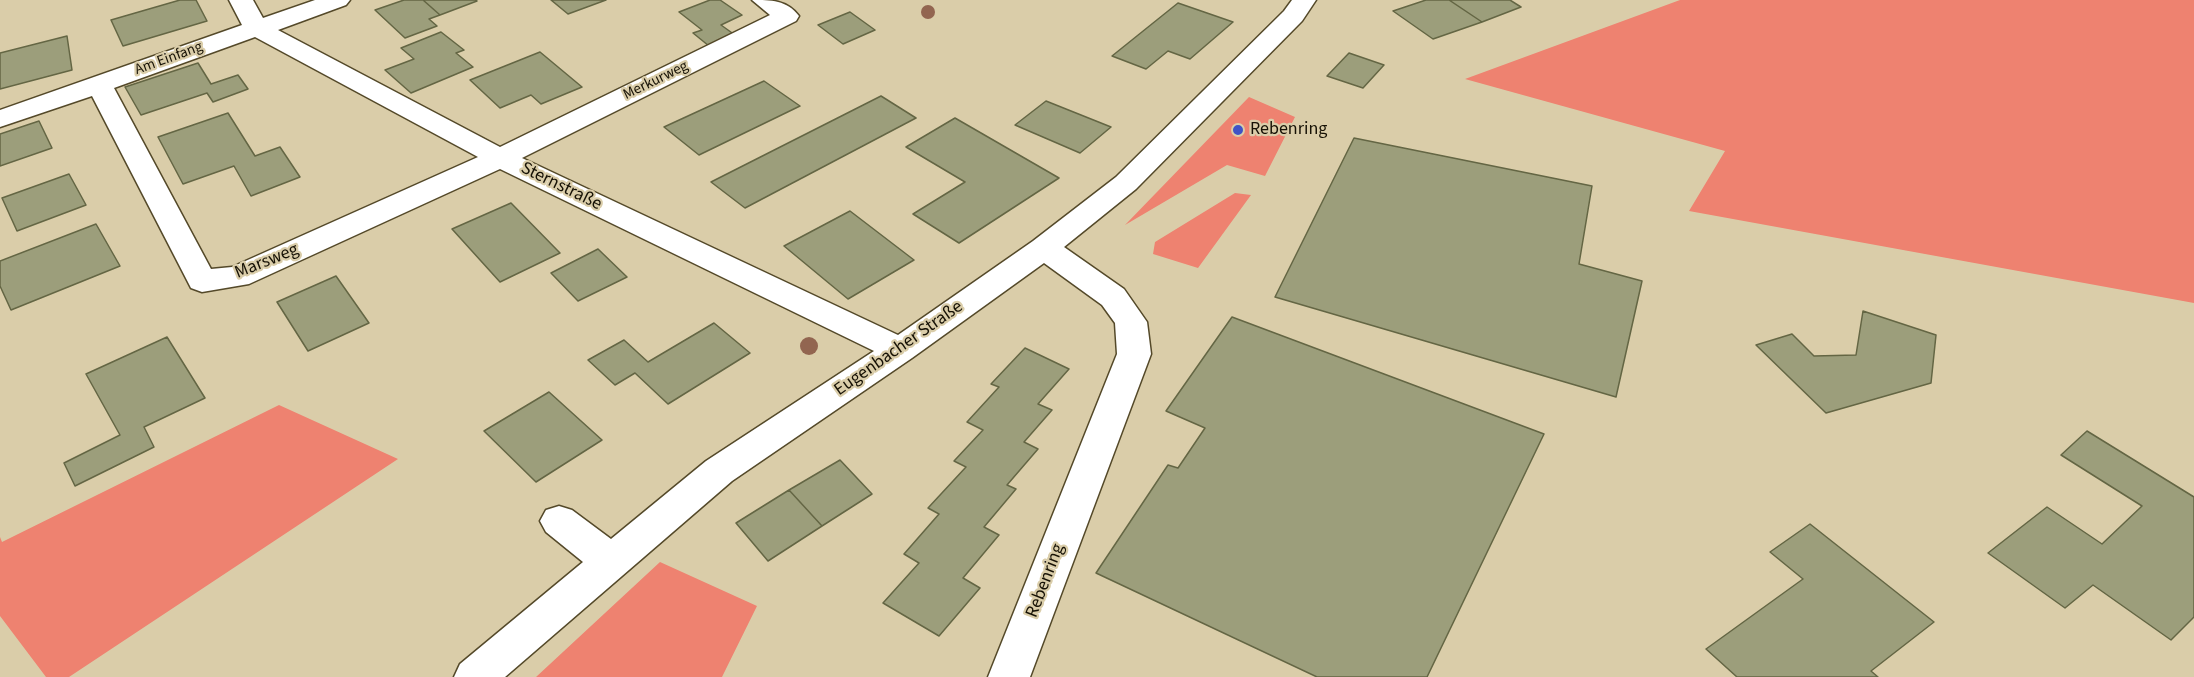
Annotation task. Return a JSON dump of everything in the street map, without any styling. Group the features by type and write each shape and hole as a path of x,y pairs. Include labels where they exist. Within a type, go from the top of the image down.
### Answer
{"street":[{"path":"241,0 256,28"},
{"name":"Am Einfang","path":"0,118 338,0"},
{"name":"Merkurweg","path":"500,158 787,16 764,0"},
{"name":"Eugenbacher Straße","path":"475,677 719,471 900,350 1044,248 1126,183 1293,16 1304,0"},
{"name":"Sternstraße","path":"256,28 500,158 900,350"},
{"name":"Marsweg","path":"99,84 202,281 238,277 500,158"},
{"name":"Rebenring","path":"1009,677 1134,354 1131,322 1113,297 1044,248"},
{"path":"559,521 612,562"}],"shaded area":[{"path":"1680,0 2194,0 2194,303 1689,211 1725,151 1465,79"},
{"path":"1249,97 1295,117 1265,176 1227,165 1125,225"},
{"path":"1235,193 1251,195 1198,268 1153,254 1155,242"},
{"path":"279,405 398,459 69,677 46,677 0,616 0,537 2,542"},
{"path":"660,562 757,606 722,677 536,677"}],"building":[{"path":"180,0 196,0 207,21 123,46 111,20"},
{"path":"404,0 423,0 440,15 429,19 437,26 405,38 375,10"},
{"path":"423,0 475,0 477,1 440,15"},
{"path":"551,0 606,0 568,14"},
{"path":"710,0 720,0 742,15 721,25 735,35 709,46 693,33 702,30 679,12"},
{"path":"1426,0 1449,0 1482,22 1433,39 1393,11"},
{"path":"1449,0 1510,0 1521,7 1482,22"},
{"path":"1178,3 1233,22 1190,59 1168,51 1146,69 1112,56"},
{"path":"850,12 875,30 843,44 818,25"},
{"path":"441,32 464,50 456,53 473,67 411,93 385,70 414,59 401,48"},
{"path":"67,36 72,70 0,89 0,53"},
{"path":"540,52 582,87 541,104 531,95 500,108 470,80"},
{"path":"1349,53 1384,65 1363,88 1327,76"},
{"path":"198,63 211,84 238,75 248,89 213,102 207,93 141,115 125,87"},
{"path":"764,81 800,106 699,155 664,127"},
{"path":"881,96 916,118 745,208 711,182"},
{"path":"1046,101 1111,127 1080,153 1015,125"},
{"path":"228,113 255,156 280,147 300,177 251,196 234,166 183,184 158,137"},
{"path":"955,118 1059,178 959,243 913,214 965,182 906,147"},
{"path":"39,121 52,148 0,166 0,134"},
{"path":"1354,138 1592,186 1579,264 1642,281 1616,397 1275,297"},
{"path":"69,174 86,205 17,231 2,198"},
{"path":"511,203 560,253 500,282 452,229"},
{"path":"850,211 914,260 848,299 784,246"},
{"path":"96,224 120,266 11,310 0,286 0,261"},
{"path":"598,249 627,277 578,301 551,273"},
{"path":"336,276 369,323 308,351 277,302"},
{"path":"1863,311 1936,335 1931,383 1826,413 1756,345 1792,334 1814,356 1856,355"},
{"path":"1232,317 1544,434 1427,677 1317,677 1096,573 1168,465 1178,468 1205,428 1166,411"},
{"path":"714,323 750,353 668,404 635,373 615,385 588,360 624,340 648,362"},
{"path":"167,337 205,398 144,427 154,447 75,486 64,463 120,435 86,374"},
{"path":"1025,348 1069,369 1038,404 1052,410 1024,442 1038,449 1007,485 1016,489 984,527 999,535 963,578 980,588 939,636 883,603 919,563 904,554 939,514 928,508 966,467 954,461 983,430 967,422 999,387 991,384"},
{"path":"549,392 602,440 536,482 484,431"},
{"path":"2087,431 2194,497 2194,617 2171,640 2093,585 2065,608 1988,553 2047,507 2102,544 2142,506 2061,455"},
{"path":"840,460 872,494 822,526 789,490"},
{"path":"789,490 822,526 768,561 736,523"},
{"path":"1810,524 1934,622 1871,671 1878,677 1737,677 1706,649 1803,579 1770,552"}],"place":[{"name":"Rebenring","path":"1238,130"}]}
